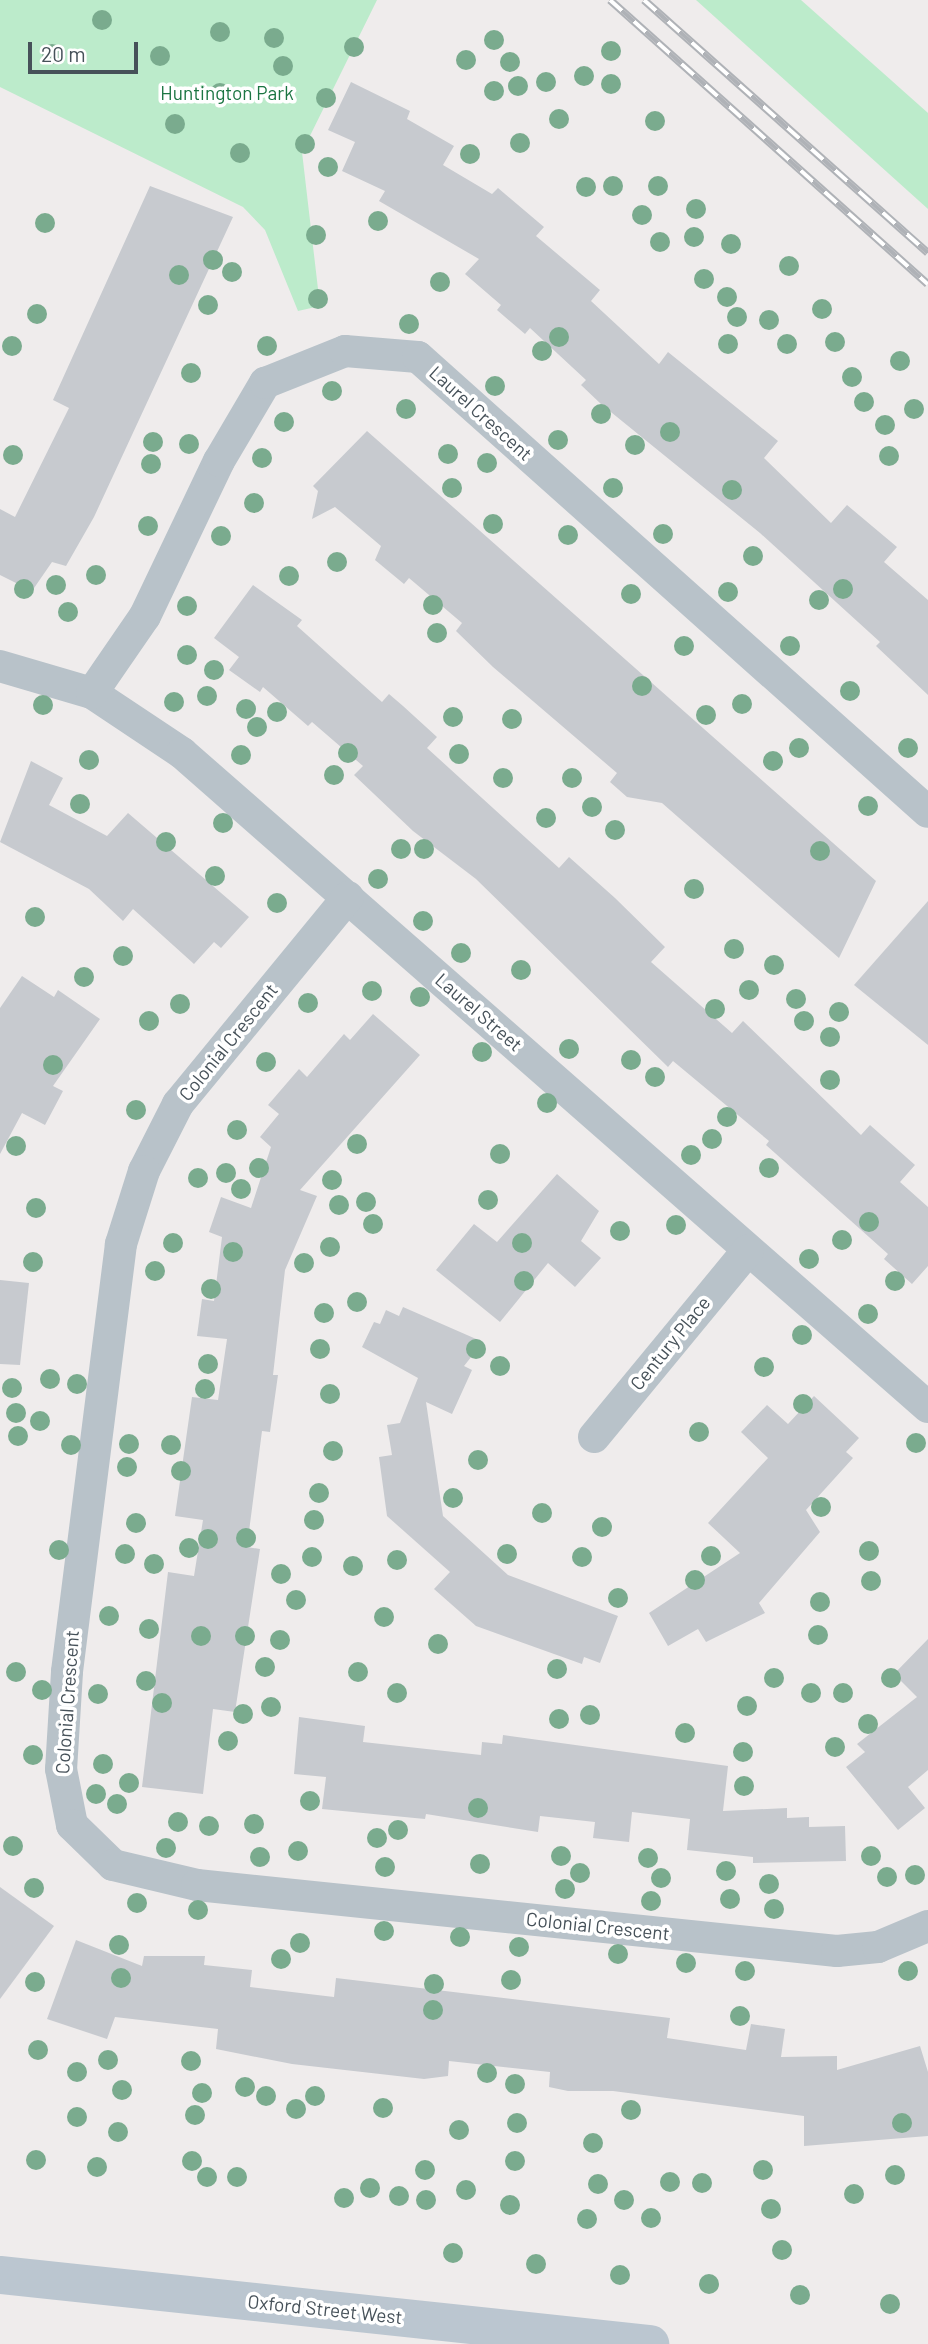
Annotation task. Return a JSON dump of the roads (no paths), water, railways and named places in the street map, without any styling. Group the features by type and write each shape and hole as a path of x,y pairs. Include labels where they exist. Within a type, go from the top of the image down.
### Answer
{"main road":[{"name":"Oxford Street West","path":"0,2275 650,2344"}],"street":[{"name":"Laurel Crescent","path":"92,692 145,616 219,461 265,383 345,351 418,356 928,812"},
{"name":"Laurel Street","path":"0,666 92,692 182,753 928,1407"},
{"name":"Colonial Crescent","path":"348,897 178,1104 144,1171 121,1244 67,1672 61,1769 72,1825 113,1865 197,1885 838,1951 878,1947 928,1926"},
{"name":"Century Place","path":"594,1437 748,1250"}],"railway":[{"path":"610,0 928,284"},
{"path":"644,0 928,253"}],"park label":[{"name":"Huntington Park","path":"227,93"}]}
